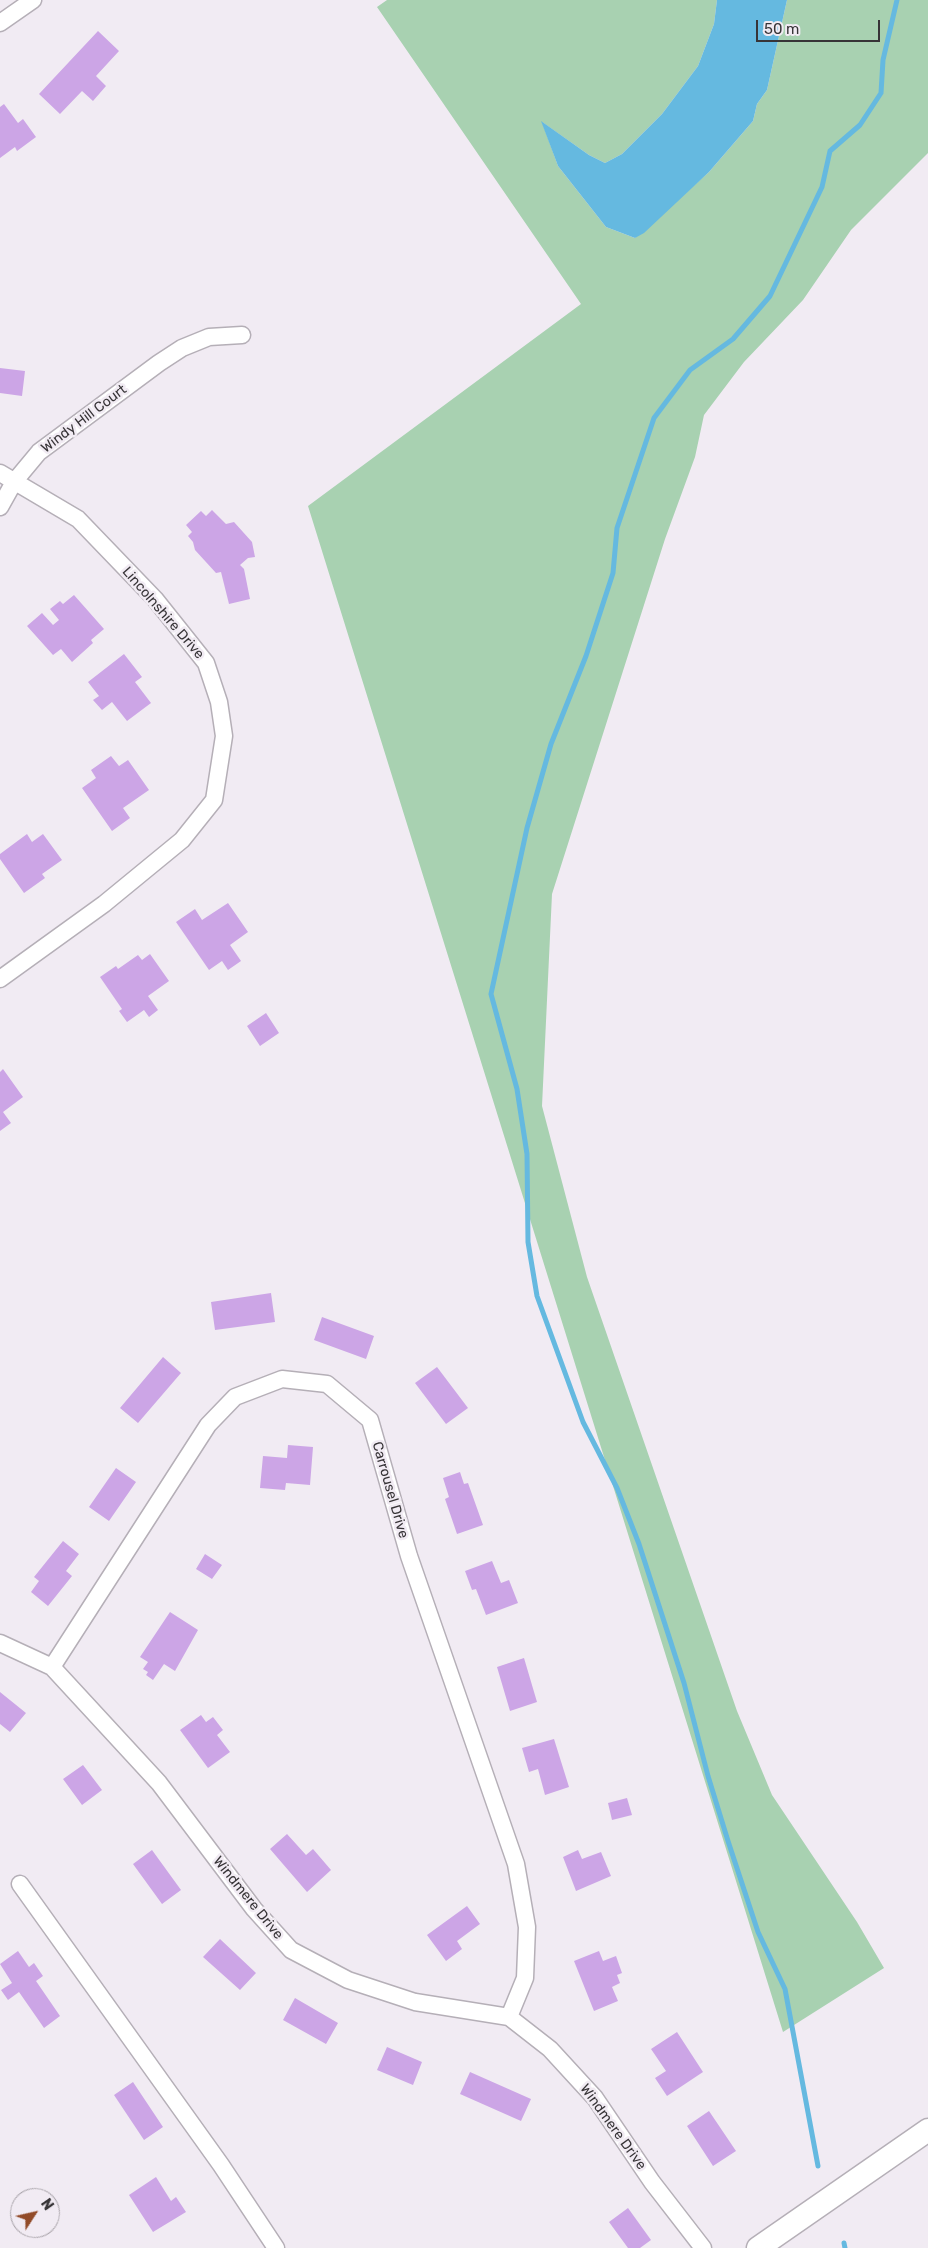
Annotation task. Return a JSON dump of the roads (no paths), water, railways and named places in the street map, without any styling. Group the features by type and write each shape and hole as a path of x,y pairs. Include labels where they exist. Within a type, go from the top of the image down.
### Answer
{"main road":[{"path":"758,2248 928,2130"}],"street":[{"path":"0,24 33,0"},
{"name":"Windy Hill Court","path":"0,507 14,482 39,452 159,363 182,348 209,337 242,335"},
{"name":"Lincolnshire Drive","path":"0,473 78,519 155,599 206,663 219,702 224,736 214,800 182,840 104,904 0,979"},
{"name":"Carrousel Drive","path":"52,1667 208,1425 236,1397 282,1379 327,1384 370,1420 409,1556 516,1864 527,1927 525,1978 509,2017"},
{"name":"Windmere Drive","path":"0,1643 52,1667 158,1783 254,1909 291,1950 348,1980 415,2002 509,2017 550,2049 595,2098 652,2182 703,2248"},
{"path":"20,1884 221,2165 276,2248"}],"water":[{"path":"717,0 787,0 767,90 757,104 753,121 709,172 644,233 635,238 606,227 558,166 541,121 589,155 605,163 622,154 662,114 698,66 714,24"}],"waterway":[{"path":"818,2166 785,1989 758,1932 728,1841 708,1776 684,1683 639,1544 617,1488 583,1422 537,1296 528,1242 527,1154 517,1089 491,994 527,828 551,744 586,656 613,573 617,528 654,418 690,370 733,339 770,296 822,187 830,151 860,125 881,93 883,60 897,0"},
{"path":"844,2243 845,2248"}]}
